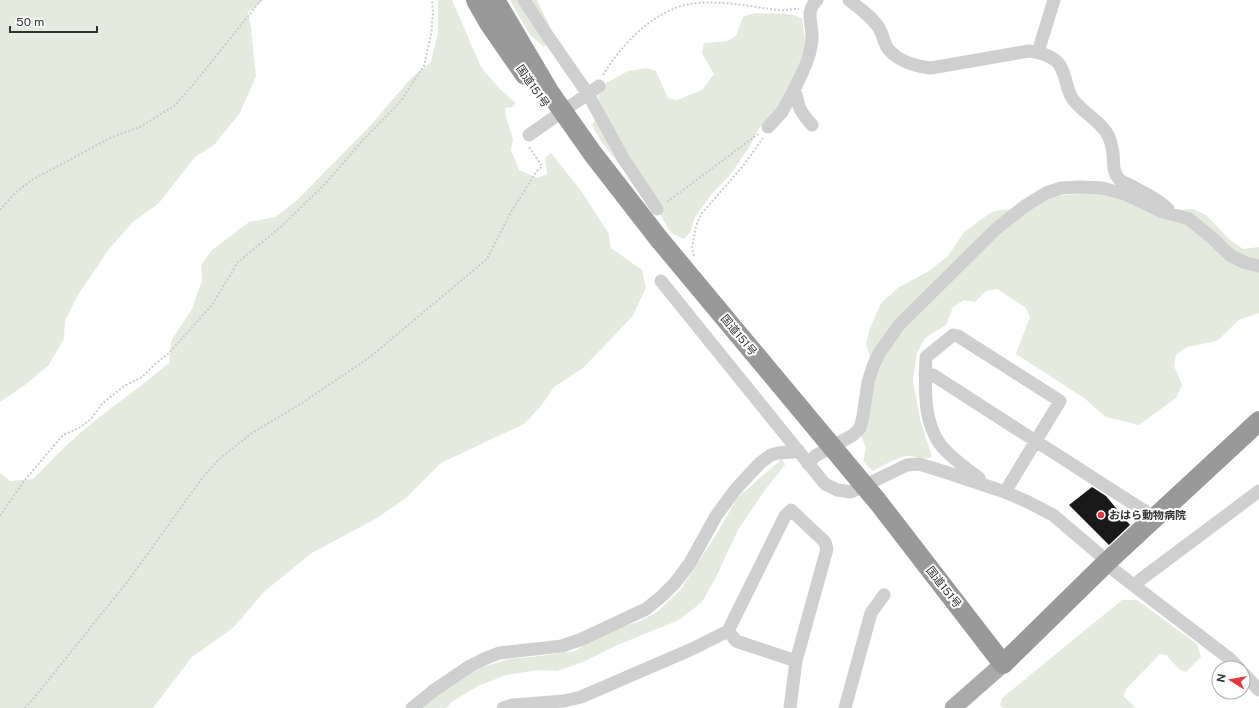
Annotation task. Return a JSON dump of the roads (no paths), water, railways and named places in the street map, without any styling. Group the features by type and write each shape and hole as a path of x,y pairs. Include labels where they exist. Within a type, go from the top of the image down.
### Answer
{"highway":[{"name":"国道151号","path":"476,0 489,23 541,98 587,158 659,239 878,502 1003,664"},
{"name":"国道151号","path":"495,0 550,93 593,154 659,239"},
{"path":"1003,664 1107,562 1259,421"}],"main road":[{"path":"953,708 1003,664"}],"street":[{"path":"524,0 586,96 601,116 623,158 657,209"},
{"path":"849,0 872,20 880,30 888,50 896,57 906,62 931,68 1029,52 1038,52 1056,60 1062,70 1071,96 1107,134 1114,154 1113,164 1115,173 1120,180 1153,197 1167,208 1171,214"},
{"path":"1038,52 1054,0"},
{"path":"768,127 782,112 794,90 808,56 812,36 809,21 810,5"},
{"path":"529,135 599,86"},
{"path":"794,90 804,116 812,125"},
{"path":"808,464 815,456 853,435 860,428 868,382 874,364 880,352 899,325 996,229 1025,206 1046,193 1061,188 1080,187 1102,188 1125,194 1160,211 1189,219 1211,236 1232,256 1246,264 1259,266"},
{"path":"661,281 825,484 837,490 851,492 906,465 920,464 1005,492 1052,515 1100,554 1115,571 1231,660"},
{"path":"980,484 979,478 945,451 937,440 929,421 926,399 926,357 953,335 958,336 1060,401 1005,492"},
{"path":"925,375 933,375 1146,512 1153,519"},
{"path":"412,708 433,691 470,666 484,659 499,653 562,646 582,639 646,609 675,583 690,562 725,503 760,463 772,455 798,450"},
{"path":"1135,586 1140,580 1259,491"},
{"path":"503,708 513,706 532,706 581,697 692,649 728,631 786,516 791,510 825,542 827,549 796,661 790,708"},
{"path":"845,708 872,613 884,595"},
{"path":"728,631 736,641 796,661"},
{"path":"1251,682 1259,690"}],"place":[{"name":"おはら動物病院","path":"1101,515"}]}
